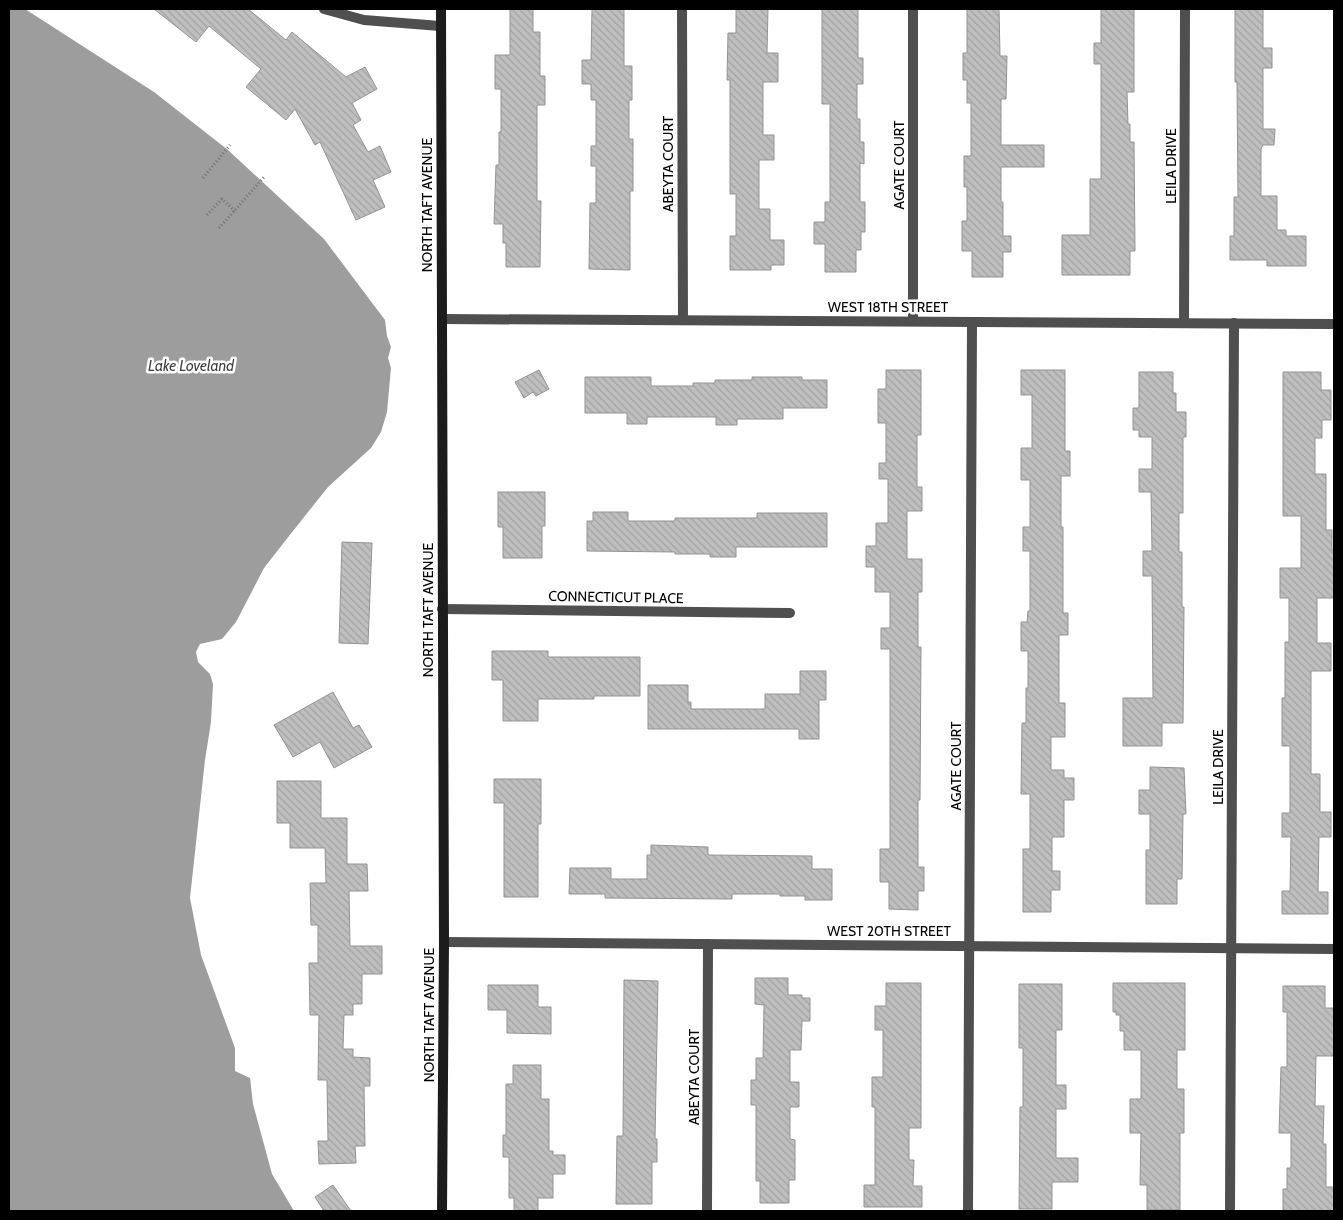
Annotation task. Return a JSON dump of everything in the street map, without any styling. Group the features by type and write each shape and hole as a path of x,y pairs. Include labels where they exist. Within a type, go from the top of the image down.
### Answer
{"main road":[{"name":"NORTH TAFT AVENUE","path":"440,9 444,942 442,1211"}],"street":[{"path":"324,9 364,20 440,26"},
{"name":"ABEYTA COURT","path":"682,9 683,320"},
{"name":"AGATE COURT","path":"913,9 913,321"},
{"name":"LEILA DRIVE","path":"1184,323 1185,9"},
{"name":"WEST 18TH STREET","path":"442,319 1334,324"},
{"name":"AGATE COURT","path":"968,1211 972,322"},
{"name":"LEILA DRIVE","path":"1230,1211 1234,323"},
{"name":"CONNECTICUT PLACE","path":"442,609 790,613"},
{"name":"WEST 20TH STREET","path":"444,942 1334,949"},
{"name":"ABEYTA COURT","path":"706,1211 708,944"}],"path":[{"path":"202,178 230,145"},
{"path":"219,228 266,176"},
{"path":"207,215 222,199 235,211"}],"water":[{"name":"Lake Loveland","path":"9,9 25,9 154,92 228,150 324,239 385,320 387,336 391,347 388,358 391,368 387,412 381,432 371,448 328,487 264,568 236,622 222,639 200,644 196,652 198,662 210,674 213,684 211,722 190,898 201,955 235,1048 235,1071 250,1078 253,1104 272,1174 294,1211 9,1211"}],"building":[{"path":"154,9 248,9 286,40 292,32 346,77 365,67 377,89 352,103 361,120 353,125 368,152 380,146 391,172 373,180 385,207 356,220 320,142 315,145 295,109 286,120 246,87 261,69 209,26 196,42"},
{"path":"510,9 533,9 533,32 540,32 540,76 545,76 545,105 537,105 537,201 541,201 540,267 506,267 506,243 503,243 503,224 494,224 496,165 499,165 499,132 501,132 501,89 495,89 495,55 510,55"},
{"path":"592,9 624,9 624,66 632,66 632,100 629,100 629,139 633,139 633,191 630,191 630,270 589,269 590,203 596,203 596,166 591,166 591,146 596,146 596,100 591,100 591,84 582,84 582,60 591,60"},
{"path":"736,9 768,9 767,53 778,53 778,82 763,82 763,135 774,135 774,160 759,160 759,209 770,209 770,240 784,240 784,265 771,265 771,270 730,270 730,236 736,236 736,194 730,194 730,80 727,80 728,33 736,33"},
{"path":"822,9 858,9 858,58 863,58 863,84 857,84 857,119 860,119 860,142 864,142 864,164 860,163 860,202 865,202 865,232 861,232 861,250 856,250 856,272 825,272 825,244 814,244 814,222 825,222 825,202 830,202 830,104 822,104"},
{"path":"967,9 999,9 1000,56 1007,56 1006,99 1001,99 1001,145 1044,145 1044,167 1001,167 1003,236 1011,236 1011,252 1003,252 1003,277 972,277 972,251 962,251 962,221 967,221 967,187 964,187 964,156 971,156 971,103 967,103 967,80 963,80 963,53 967,53"},
{"path":"1101,9 1134,9 1134,92 1127,92 1130,142 1134,142 1135,251 1130,251 1130,275 1062,275 1062,235 1090,235 1090,179 1101,179 1101,64 1094,64 1094,43 1101,43"},
{"path":"1235,9 1263,9 1263,48 1272,48 1272,68 1263,68 1263,129 1275,129 1274,145 1263,145 1261,149 1261,196 1277,196 1277,230 1286,230 1286,236 1306,236 1306,266 1267,266 1267,260 1230,260 1230,236 1234,236 1234,197 1238,197"},
{"path":"539,370 549,389 536,396 533,392 524,398 515,382"},
{"path":"886,370 921,370 921,435 917,435 917,487 922,487 922,511 907,511 907,559 922,559 922,592 918,592 918,647 921,647 918,867 924,867 924,891 918,891 918,910 889,909 889,882 880,882 880,849 890,849 890,649 881,649 881,628 890,628 890,592 875,592 875,567 866,567 866,546 876,546 876,523 888,523 888,479 879,479 879,463 886,463 886,423 878,423 878,389 886,389"},
{"path":"1021,370 1065,370 1065,451 1070,451 1070,476 1061,476 1063,613 1068,613 1068,635 1059,635 1059,703 1065,703 1065,737 1051,737 1051,770 1064,770 1064,778 1074,778 1074,800 1064,800 1064,837 1052,837 1052,871 1060,871 1060,890 1051,890 1051,912 1023,912 1023,849 1030,849 1030,794 1021,794 1022,723 1026,723 1028,651 1021,651 1021,622 1027,622 1028,611 1030,611 1030,551 1023,551 1023,527 1030,527 1030,480 1021,480 1021,448 1032,448 1032,395 1021,395"},
{"path":"1139,372 1173,372 1173,393 1176,393 1176,412 1186,412 1186,437 1183,437 1183,513 1179,513 1179,552 1182,552 1182,607 1184,607 1183,723 1162,723 1162,746 1123,746 1123,698 1153,698 1152,576 1143,576 1143,551 1152,551 1151,492 1139,492 1139,469 1152,469 1152,437 1139,437 1139,430 1133,430 1133,408 1139,408"},
{"path":"1283,372 1321,372 1321,390 1331,390 1331,420 1322,420 1322,438 1315,438 1315,474 1326,474 1326,530 1332,530 1332,550 1334,550 1334,598 1317,598 1317,643 1331,643 1331,671 1311,671 1311,774 1320,774 1320,812 1331,812 1331,837 1319,837 1318,892 1328,892 1328,914 1282,914 1282,891 1290,891 1291,837 1282,837 1282,813 1290,813 1290,746 1282,746 1282,698 1285,698 1285,642 1289,642 1289,598 1280,598 1280,568 1301,568 1301,516 1283,516"},
{"path":"585,377 651,377 651,386 693,386 693,383 715,383 715,380 752,380 752,377 802,377 802,380 827,380 827,408 783,408 783,419 737,419 737,425 716,425 716,417 647,417 647,424 627,424 627,413 585,413"},
{"path":"498,492 545,492 545,526 542,526 542,558 503,558 503,527 498,527"},
{"path":"593,512 628,512 628,521 675,521 675,518 757,518 757,513 827,513 827,547 736,547 736,557 710,557 710,554 675,554 675,552 587,551 587,521 593,521"},
{"path":"342,542 372,543 368,644 339,643"},
{"path":"492,651 548,651 548,657 640,657 640,696 594,696 594,699 538,699 538,721 503,721 503,680 492,680"},
{"path":"800,671 826,671 826,700 819,700 819,739 799,739 799,729 648,729 648,685 688,685 688,702 691,702 691,709 765,709 765,694 800,694"},
{"path":"333,692 353,728 359,725 372,747 334,768 320,742 293,757 274,725"},
{"path":"1150,767 1184,768 1186,814 1183,814 1182,879 1177,879 1177,904 1146,904 1146,850 1150,850 1150,814 1139,814 1139,790 1150,790"},
{"path":"494,779 541,779 541,824 538,824 538,897 504,897 504,803 494,803"},
{"path":"277,781 321,781 321,818 347,818 347,864 367,864 368,891 349,891 350,946 382,946 382,974 362,974 362,1004 353,1004 353,1015 344,1015 343,1049 353,1049 353,1057 370,1058 370,1086 364,1086 365,1146 355,1146 356,1163 319,1164 318,1141 328,1141 327,1080 318,1080 319,1015 310,1015 309,963 318,963 318,925 311,925 310,883 326,883 325,848 290,848 290,823 277,823"},
{"path":"651,845 708,847 708,855 812,856 812,869 832,869 832,900 805,900 805,896 780,896 780,894 732,894 732,899 605,898 605,894 569,894 570,868 611,868 611,879 647,879 647,855 651,855"},
{"path":"755,978 788,978 788,995 802,995 802,998 810,998 810,1021 802,1021 801,1050 790,1050 790,1082 799,1082 799,1107 790,1107 790,1139 795,1140 795,1180 789,1180 789,1203 760,1203 760,1181 756,1181 756,1105 751,1105 751,1080 756,1080 756,1058 763,1058 764,1005 755,1004"},
{"path":"624,980 658,981 655,1139 657,1139 657,1162 652,1162 652,1204 616,1204 617,1136 623,1136"},
{"path":"886,983 921,983 921,1128 909,1128 909,1160 914,1160 913,1186 922,1186 922,1207 864,1207 864,1185 875,1185 875,1107 872,1107 872,1077 883,1077 883,1030 875,1030 875,1006 886,1006"},
{"path":"1113,983 1185,983 1185,1050 1177,1050 1177,1089 1184,1089 1184,1133 1180,1133 1180,1210 1147,1210 1147,1185 1140,1185 1141,1133 1130,1133 1130,1099 1141,1099 1141,1050 1124,1050 1124,1031 1120,1031 1120,1015 1116,1015 1116,1012 1113,1012"},
{"path":"1019,984 1062,984 1062,1030 1056,1030 1056,1085 1066,1085 1066,1109 1056,1109 1056,1158 1078,1158 1078,1182 1052,1182 1052,1209 1019,1209 1020,1107 1023,1107 1023,1048 1019,1048"},
{"path":"488,985 538,985 538,1007 551,1007 551,1034 507,1033 507,1010 488,1010"},
{"path":"1283,986 1325,986 1325,1008 1334,1008 1334,1056 1316,1056 1315,1106 1324,1106 1323,1144 1326,1144 1326,1187 1334,1187 1334,1211 1283,1211 1283,1189 1287,1189 1287,1168 1291,1168 1291,1133 1279,1133 1281,1067 1287,1067 1287,1012 1283,1012"},
{"path":"513,1065 541,1065 541,1099 549,1099 549,1151 553,1151 553,1155 565,1155 565,1174 553,1174 553,1198 538,1198 538,1211 514,1211 514,1198 509,1198 509,1157 503,1157 503,1135 506,1135 506,1084 513,1084"},
{"path":"333,1185 351,1211 324,1211 315,1197"}]}
